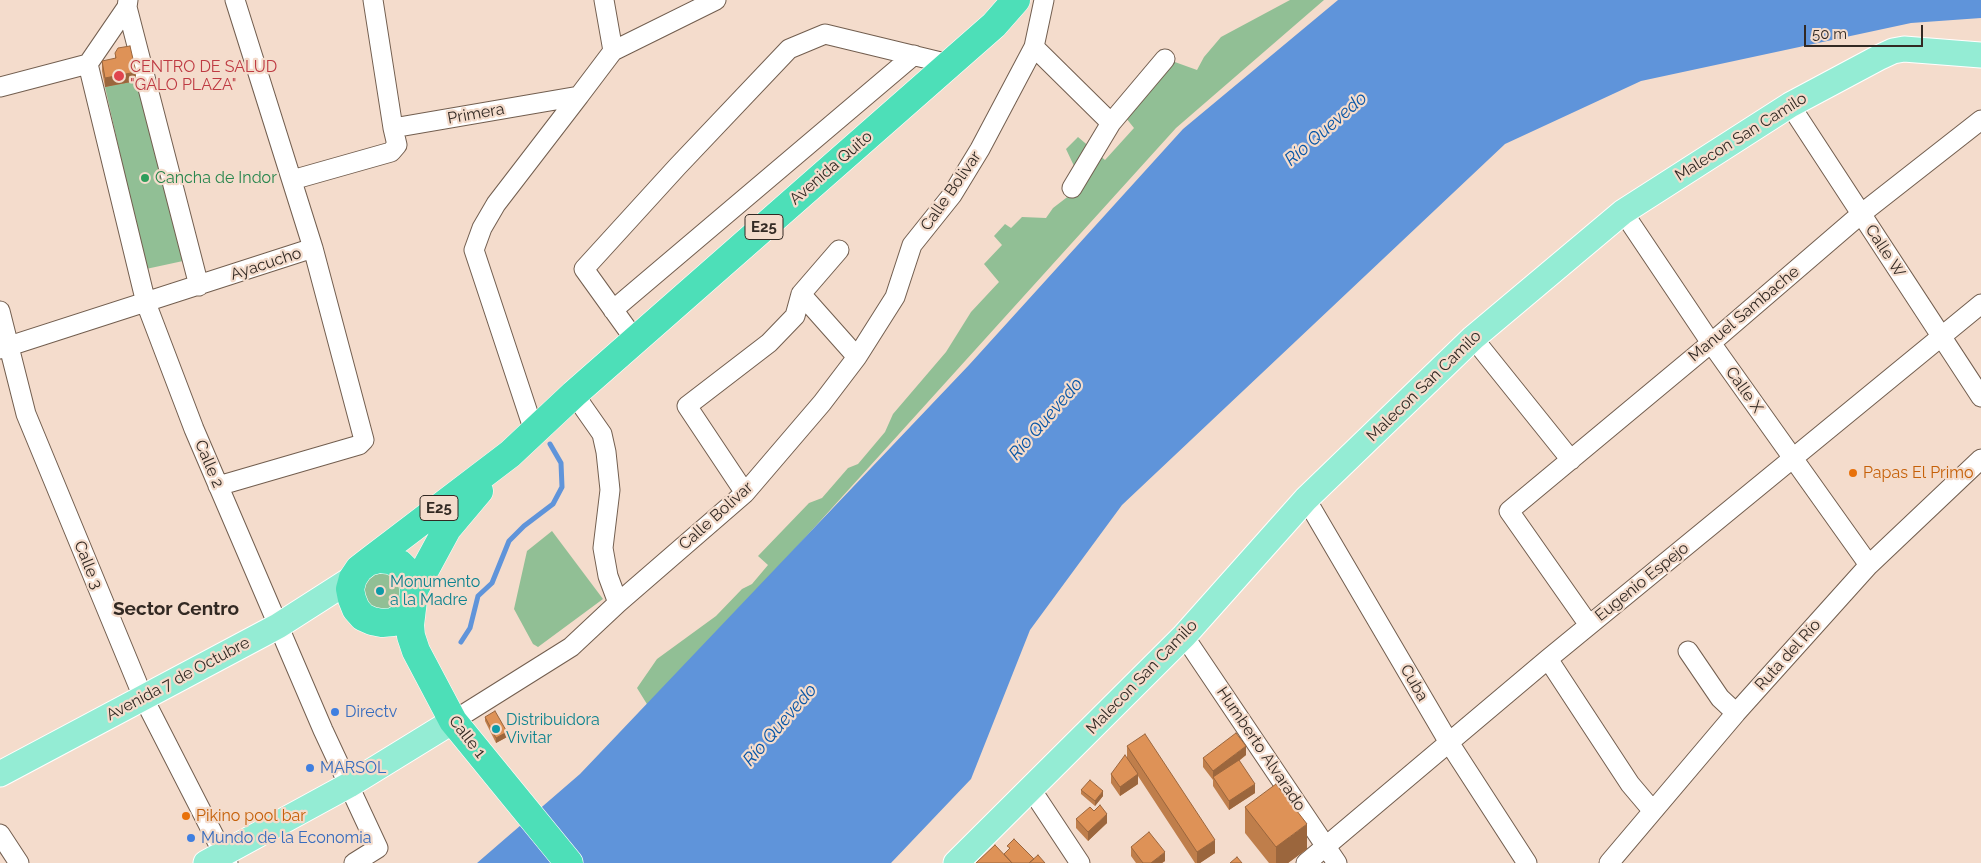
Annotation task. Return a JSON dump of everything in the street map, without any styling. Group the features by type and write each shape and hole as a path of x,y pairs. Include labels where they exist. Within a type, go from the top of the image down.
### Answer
{"highway":[{"name":"Avenida Quito","path":"361,570 510,454 574,394 994,24 1016,0"},
{"name":"Avenida Quito","path":"414,595 447,529 510,454"},
{"path":"361,570 384,560 400,564 412,580 414,595"},
{"name":"E25","path":"361,570 350,588 352,600 356,609 363,617 372,622 393,622 402,617 409,609 414,595"},
{"name":"Calle 1","path":"414,595 410,625 411,636 453,722 502,779 569,863"},
{"name":"Calle 1","path":"382,623 399,636 424,664"}],"main road":[{"name":"Malecon San Camilo","path":"956,863 1184,636 1306,499 1474,338 1623,212 1790,105 1864,64 1893,51 1904,49 1981,54"},
{"name":"Avenida 7 de Octubre","path":"0,774 278,626 361,570"},
{"name":"Calle Bolivar","path":"219,860 453,722"}],"street":[{"name":"Ayacucho","path":"5,348 313,248 235,0"},
{"path":"292,180 391,152 397,145 373,0"},
{"path":"604,0 613,51"},
{"path":"534,431 474,250 482,228 496,204 613,51 716,0"},
{"name":"Calle Bolivar","path":"453,722 571,647 618,603 745,493 822,403 856,357 895,297 912,245 957,187 980,149 1034,47 1044,0"},
{"path":"0,87 88,64 127,4"},
{"path":"127,4 199,286"},
{"path":"635,340 584,269 788,49 825,34 949,64"},
{"path":"1034,47 1111,123"},
{"path":"613,310 914,55"},
{"path":"1072,188 1111,123 1165,59"},
{"name":"Calle 2","path":"88,64 146,303 194,430 278,626 378,848 354,863"},
{"name":"Primera","path":"393,128 579,96"},
{"name":"Calle W","path":"1790,105 1981,397"},
{"name":"Manuel Sambache","path":"1589,625 1509,511 1711,343 1861,214 1981,120"},
{"name":"Calle X","path":"1623,212 1711,343 1868,565"},
{"path":"218,486 359,445 364,440 313,248"},
{"path":"745,493 687,406 769,343 795,316 801,294 839,250"},
{"path":"801,294 856,357"},
{"name":"Eugenio Espejo","path":"1306,863 1448,741 1981,304"},
{"name":"Calle 3","path":"0,311 5,348 26,414 143,697 219,860"},
{"path":"1474,338 1571,460"},
{"path":"574,394 602,434 606,452 610,490 603,548 608,576 618,603"},
{"name":"Ruta del Río","path":"1609,863 1736,713 1868,565 1981,459"},
{"name":"Cuba","path":"1306,499 1448,741 1527,863"},
{"name":"Humberto Alvarado","path":"1184,636 1337,863"},
{"path":"1688,651 1720,698 1736,713"},
{"path":"1548,659 1630,784 1652,810"},
{"path":"1031,789 1080,863"},
{"path":"0,834 19,863"}],"green space":[{"path":"1290,0 1324,0 1176,128 650,709 637,688 657,659 716,616 742,589 752,584 768,565 758,556 809,503 822,498 848,468 858,464 885,432 893,414 946,352 971,312 999,282 984,264 1002,245 994,236 1005,224 1011,228 1022,217 1046,218 1053,208 1083,185 1066,149 1078,137 1105,160 1134,128 1122,113 1172,61 1197,70 1204,57 1221,37"},
{"path":"143,79 183,261 146,269 105,87"},
{"path":"552,531 603,599 538,647 533,644 514,609 527,551"},
{"path":"377,569 403,579 399,609 368,611 360,583"}],"water":[{"name":"Río Quevedo","path":"1338,0 1981,0 1981,18 1911,23 1641,81 1505,144 1122,505 1030,630 971,779 891,863 477,863 580,774 969,365 1183,129"}],"building":[{"path":"130,46 136,72 105,78 102,61 116,58 115,53 118,48"},
{"name":"Distribuidora Vivitar","path":"495,711 507,732 496,738 485,717"},
{"path":"1236,733 1246,746 1213,771 1203,758"},
{"path":"1145,734 1215,840 1197,852 1127,746"},
{"path":"1125,755 1138,774 1120,787 1111,774"},
{"path":"1239,760 1255,784 1229,801 1213,777"},
{"path":"1090,780 1103,791 1095,801 1081,790"},
{"path":"1276,784 1307,824 1276,847 1245,807"},
{"path":"1100,805 1107,814 1088,832 1076,819 1090,807 1094,811"},
{"path":"1149,832 1165,852 1151,863 1143,863 1131,847"},
{"path":"1014,839 1034,859 1029,863 1012,863 1004,854 1010,848 1007,846"},
{"path":"995,845 1012,863 976,863"},
{"path":"1038,855 1045,863 1029,863"},
{"path":"1237,857 1242,863 1230,863"}],"waterway":[{"path":"461,642 470,628 478,596 492,583 509,541 524,526 553,504 562,487 561,463 550,444"}],"place":[{"name":"CENTRO DE SALUD \"GALO PLAZA\"","path":"119,76"},
{"name":"Cancha de Indor","path":"145,178"},
{"name":"Papas El Primo","path":"1853,473"},
{"name":"Monumento a la Madre","path":"380,591"},
{"name":"Directv","path":"335,712"},
{"name":"Distribuidora Vivitar","path":"496,729"},
{"name":"MARSOL","path":"310,768"},
{"name":"Pikino pool bar","path":"186,816"},
{"name":"Mundo de la Economia","path":"191,838"}],"district":[{"name":"Sector Centro","path":"176,609"}]}
